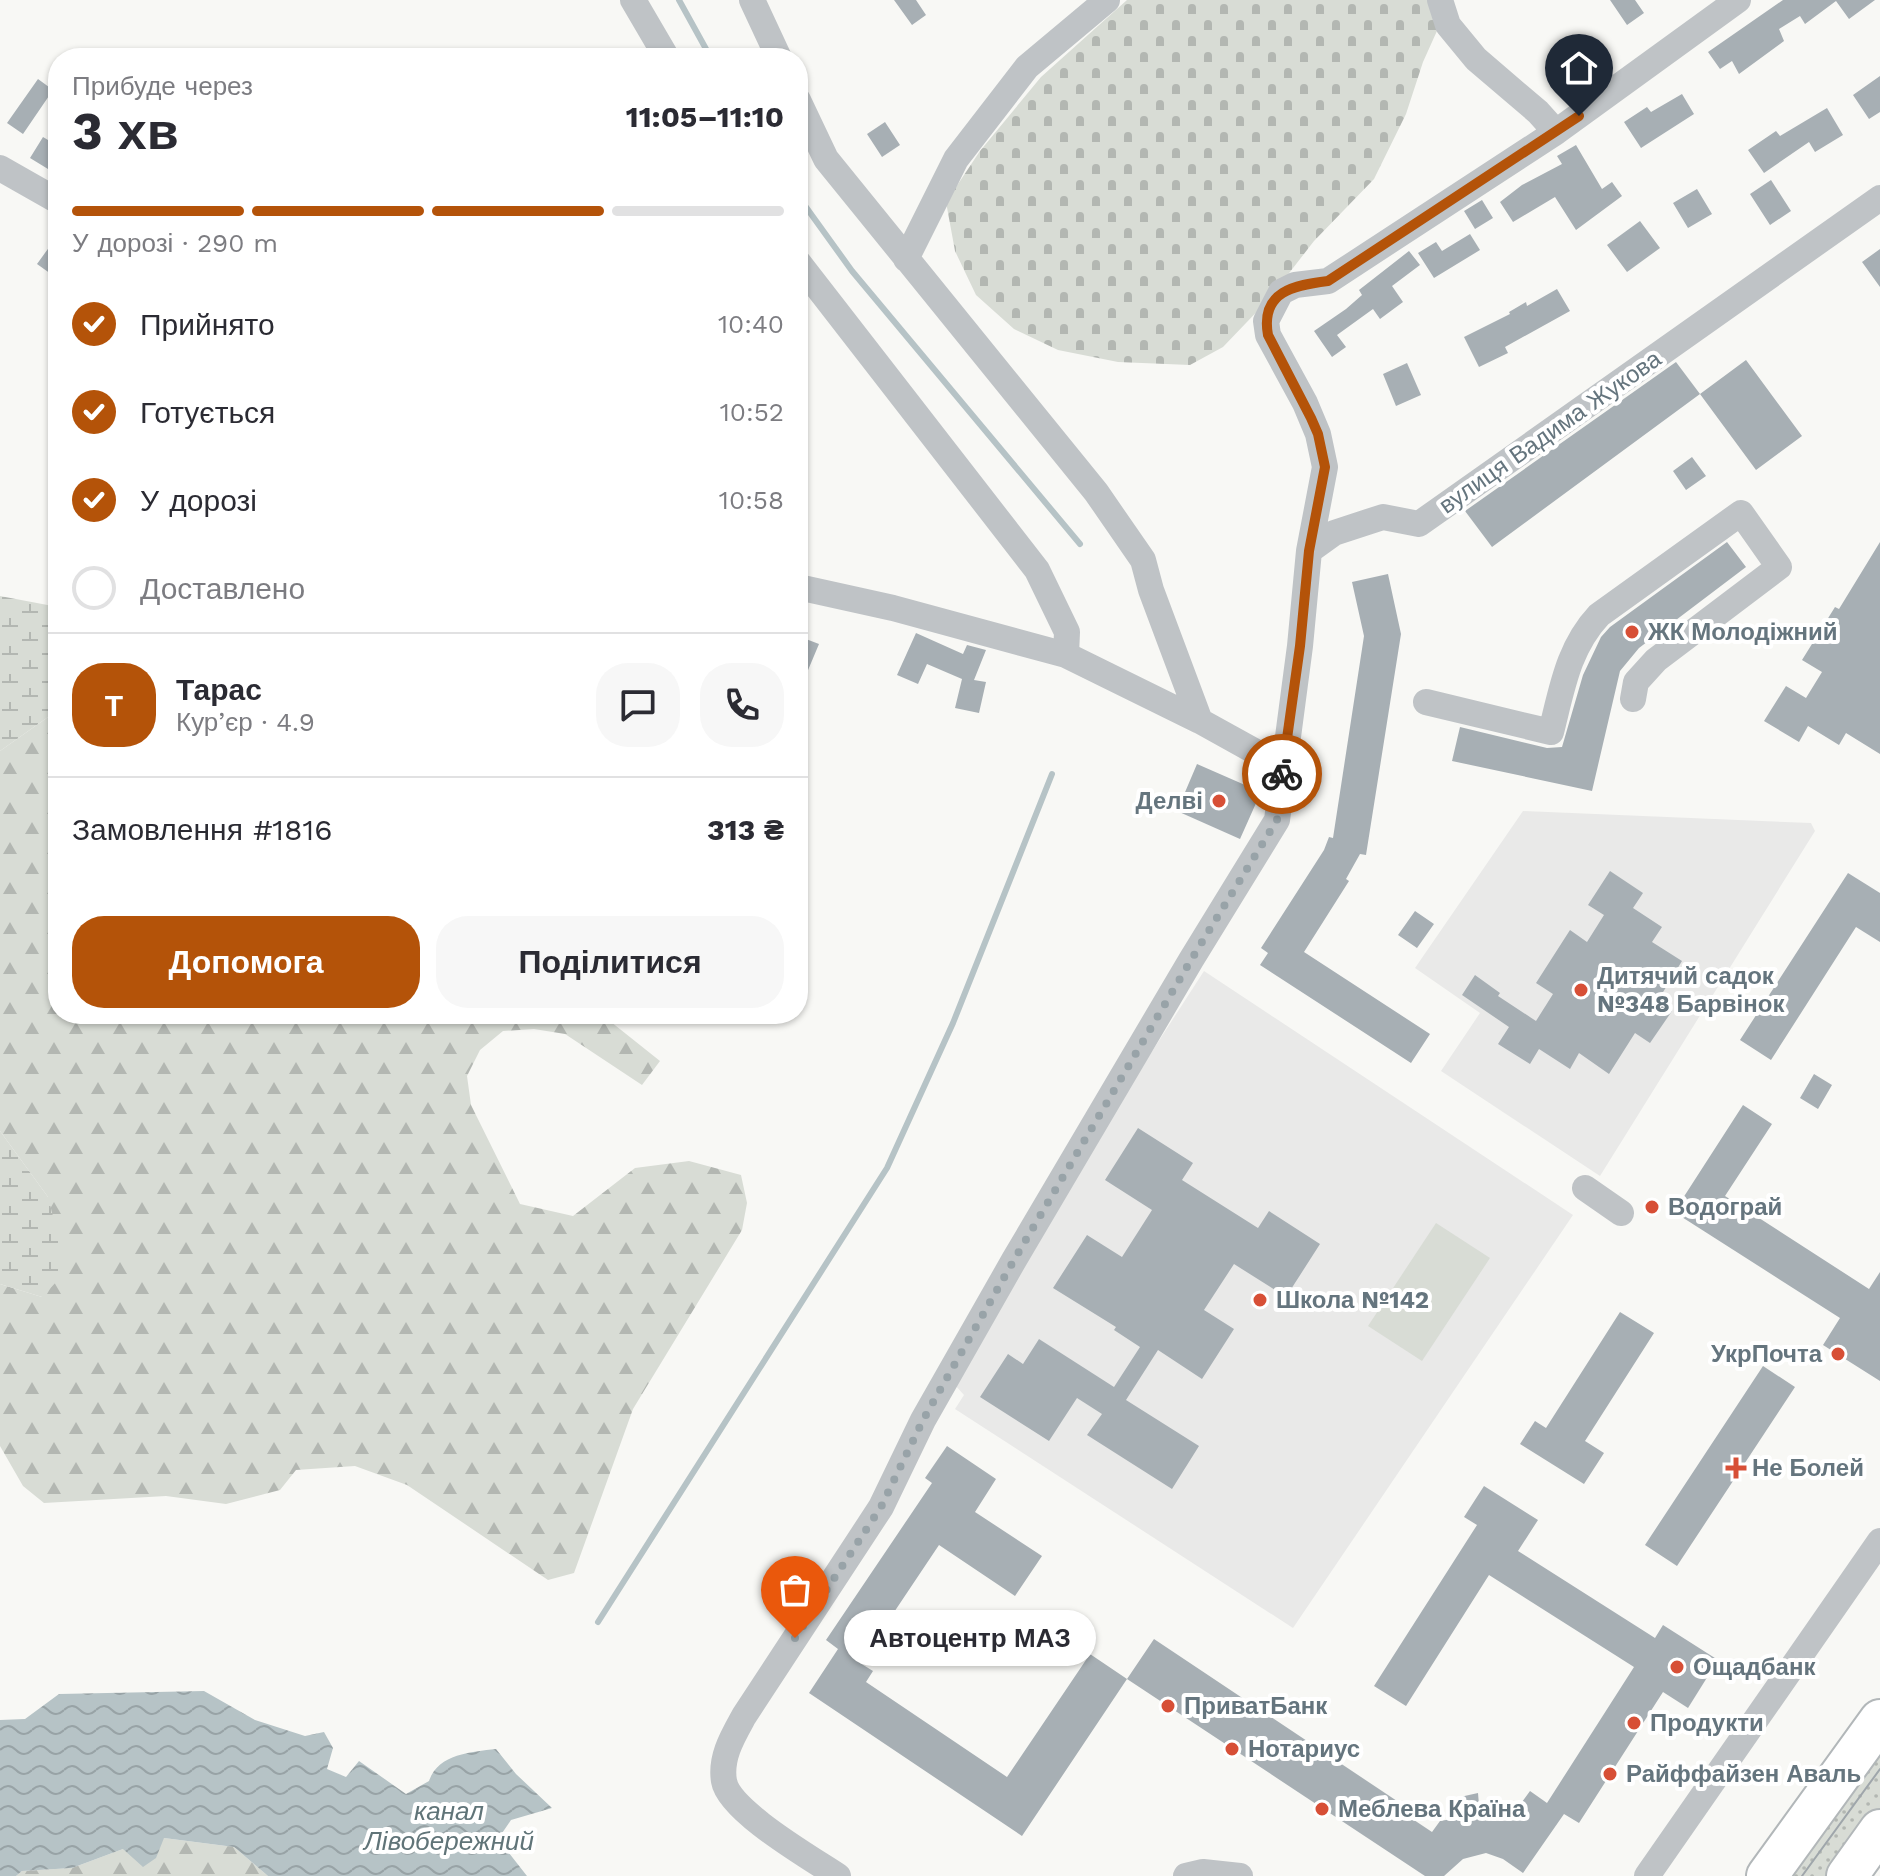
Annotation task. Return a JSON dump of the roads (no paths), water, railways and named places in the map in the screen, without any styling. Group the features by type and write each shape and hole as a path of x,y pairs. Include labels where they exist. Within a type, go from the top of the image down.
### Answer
{"highway":[{"path":"1767,1876 1880,1720"},
{"path":"1847,1876 1880,1830"}],"street":[{"path":"633,0 661,48"},
{"path":"752,0 774,48"},
{"path":"906,259 956,159 1027,67 1107,0"},
{"path":"1440,0 1448,25 1476,59 1538,112 1556,132"},
{"path":"838,1876 740,1807 724,1784 726,1749 744,1716 881,1507 923,1420 1014,1260 1277,820 1309,551 1325,467 1318,434 1309,413 1268,335 1266,321 1270,309 1281,292 1295,285 1328,281 1556,132 1738,0"},
{"path":"808,121 826,159 1096,492 1143,560 1151,590 1200,721"},
{"path":"0,168 48,195"},
{"name":"вулиця Вадима Жукова","path":"1309,551 1334,533 1383,517 1419,524 1880,198"},
{"path":"808,275 1037,570 1067,632 1066,655"},
{"path":"1426,702 1551,732 1570,658 1584,631 1599,615 1741,513 1779,567 1656,660 1636,682 1633,699"},
{"path":"808,589 893,608 1066,655 1200,721 1283,767"},
{"path":"1585,1188 1621,1213"},
{"path":"1647,1876 1880,1541"},
{"path":"1186,1876 1203,1872 1240,1876"}],"water":[{"name":"канал Лівобережний","path":"204,1691 255,1720 305,1736 324,1732 333,1748 327,1769 346,1777 359,1761 406,1794 429,1781 440,1765 456,1756 496,1749 516,1774 552,1808 511,1820 498,1839 527,1876 268,1876 234,1847 164,1838 156,1858 143,1867 123,1849 72,1868 22,1871 16,1876 0,1876 0,1720 25,1719 59,1694"}],"waterway":[{"path":"679,0 705,48"},
{"path":"808,210 852,271 1080,544"},
{"path":"598,1622 887,1168 953,1023 1052,774"}],"tram line":[{"path":"1802,1876 1880,1769"}],"place":[{"name":"ЖК Молодіжний","path":"1632,632"},
{"name":"Делві","path":"1219,801"},
{"name":"Дитячий садок №348 Барвінок","path":"1581,990"},
{"name":"Водограй","path":"1652,1207"},
{"name":"Школа №142","path":"1260,1300"},
{"name":"УкрПочта","path":"1838,1354"},
{"name":"Не Болей","path":"1736,1468"},
{"name":"Автоцентр МАЗ","path":"795,1638"},
{"name":"Ощадбанк","path":"1677,1667"},
{"name":"ПриватБанк","path":"1168,1706"},
{"name":"Продукти","path":"1634,1723"},
{"name":"Нотариус","path":"1232,1749"},
{"name":"Райффайзен Аваль","path":"1610,1774"},
{"name":"Меблева Країна","path":"1322,1809"}]}
